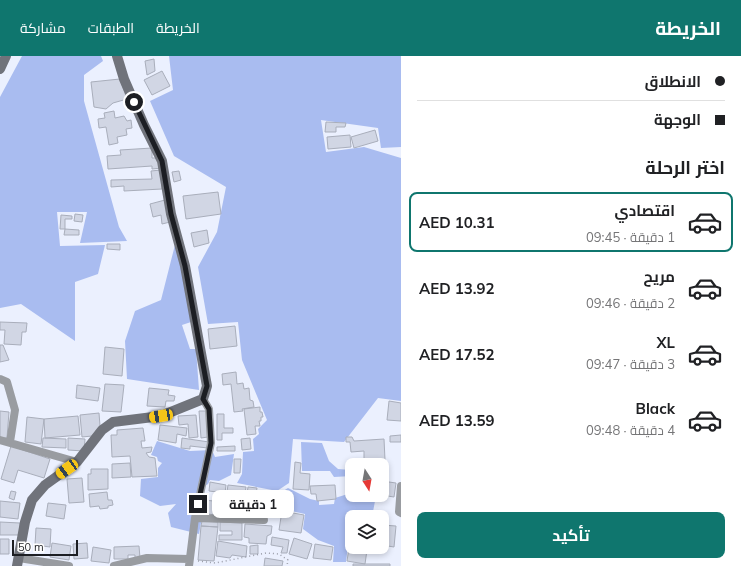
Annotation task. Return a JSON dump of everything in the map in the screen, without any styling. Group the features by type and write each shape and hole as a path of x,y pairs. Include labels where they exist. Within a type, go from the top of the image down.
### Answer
{"street":[{"path":"0,69 6,56"},
{"path":"114,566 147,558 189,562 195,518 211,443 209,409 203,399 207,386 185,266 171,214 162,161 124,79 117,56"},
{"path":"0,378 7,382 15,410 10,442"},
{"path":"69,566 18,562 25,522 32,500 45,485 78,462 102,430 113,422 161,416 203,399"},
{"path":"0,440 78,462"},
{"path":"401,486 399,512 401,513"},
{"path":"195,518 264,520"}],"path":[{"path":"189,562 215,563 266,553 279,554 288,560 287,566"}],"shaded area":[{"path":"22,56 101,56 103,61 84,75 84,101 119,227 127,241 80,243 87,212 57,212 60,246 105,245 98,274 75,282 75,341 21,304 0,308 0,97"},
{"path":"169,56 401,56 401,147 381,148 378,128 321,120 326,152 364,147 401,158 401,401 378,398 344,442 293,439 289,483 277,491 237,483 242,474 243,452 254,451 253,439 259,434 258,429 267,420 242,360 238,322 208,324 198,267 217,232 226,187 174,156 150,101 173,90"},
{"path":"177,237 191,322 182,325 190,349 196,349 199,390 127,379 125,341 135,311 161,300"},
{"path":"157,441 190,451 212,450 215,457 234,454 231,475 219,481 210,480 205,486 199,513 202,517 199,534 171,527 168,513 176,504 160,506 140,496 141,479 158,477 158,468 162,463 158,461 157,457 151,455"},
{"path":"301,442 322,443 329,461 338,469 345,470 345,476 334,477 330,471 302,471"},
{"path":"288,488 310,499 319,501 319,505 334,504 335,498 345,495 345,502 375,502 373,510 345,510 346,562 333,562 334,546 318,540 303,529 305,514 278,508 280,493"}],"building":[{"path":"154,59 155,71 147,75 145,61"},
{"path":"162,71 170,86 152,95 144,80"},
{"path":"120,79 127,99 113,103 106,109 94,107 91,82"},
{"path":"114,111 115,118 124,116 127,121 131,120 132,128 126,129 127,135 117,137 118,143 109,145 106,127 99,128 98,119 105,118 104,113"},
{"path":"326,122 346,123 345,127 336,127 336,132 325,132"},
{"path":"375,130 378,141 354,148 351,137"},
{"path":"350,135 351,147 328,149 327,137"},
{"path":"152,148 152,158 157,158 162,168 152,169 152,166 108,169 107,156 121,155 120,150"},
{"path":"161,170 162,189 124,191 124,186 111,187 111,180 152,179 151,171"},
{"path":"179,171 181,180 174,182 172,172"},
{"path":"218,192 221,214 186,219 183,196"},
{"path":"165,200 170,222 162,224 161,215 153,217 150,204"},
{"path":"75,214 83,215 82,222 74,221"},
{"path":"61,215 72,216 72,219 65,219 65,229 60,229"},
{"path":"65,229 79,230 79,235 64,235"},
{"path":"207,230 209,243 194,247 191,233"},
{"path":"107,244 120,244 120,250 107,249"},
{"path":"0,322 27,323 26,332 22,332 21,345 4,344 5,330 0,330"},
{"path":"235,326 237,346 210,349 208,329"},
{"path":"0,345 3,345 9,360 0,362"},
{"path":"105,347 124,349 122,376 103,374"},
{"path":"236,372 237,384 243,383 244,389 249,388 250,400 253,401 254,407 242,409 243,411 234,412 231,384 223,385 222,374"},
{"path":"105,384 124,385 121,412 102,411"},
{"path":"77,385 100,388 98,401 76,398"},
{"path":"149,388 169,390 168,395 175,396 174,401 166,401 165,407 147,406"},
{"path":"389,401 401,403 401,421 387,420"},
{"path":"260,407 260,412 262,412 263,417 261,417 261,421 259,421 260,426 255,426 256,434 247,435 244,409"},
{"path":"0,411 9,412 7,438 0,438"},
{"path":"199,411 207,411 208,437 201,438"},
{"path":"99,413 100,426 92,436 82,437 80,415"},
{"path":"217,414 224,414 224,428 233,428 233,433 222,433 222,440 217,440"},
{"path":"196,415 198,437 189,438 188,424 179,425 178,416"},
{"path":"78,416 80,435 45,438 44,419"},
{"path":"27,417 44,419 41,444 25,442"},
{"path":"160,425 187,428 186,436 177,434 176,443 158,440"},
{"path":"143,428 145,441 141,441 142,448 152,447 151,452 146,453 149,457 155,458 157,476 132,477 130,456 112,457 111,435 117,435 117,430"},
{"path":"401,435 401,442 390,442 390,436"},
{"path":"346,437 352,437 354,441 384,439 385,458 364,458 364,451 351,452 350,442 346,442"},
{"path":"43,438 66,439 66,448 42,447"},
{"path":"68,438 85,439 84,451 68,450"},
{"path":"182,438 209,442 208,448 190,446 190,449 181,448"},
{"path":"250,438 251,449 242,450 241,439"},
{"path":"11,446 50,459 44,478 18,470 14,483 1,479"},
{"path":"235,446 235,451 217,451 217,447"},
{"path":"234,459 241,459 240,473 234,473"},
{"path":"295,462 301,463 300,473 310,474 309,490 293,489"},
{"path":"130,463 131,477 112,478 112,464"},
{"path":"91,469 108,469 108,489 88,490 88,474 91,474"},
{"path":"82,478 84,502 69,503 67,479"},
{"path":"210,482 226,485 225,493 209,491"},
{"path":"389,482 396,483 394,497 389,496"},
{"path":"228,485 246,487 244,501 226,498"},
{"path":"335,485 336,499 317,501 316,494 311,494 310,486"},
{"path":"248,487 257,488 254,506 274,509 273,517 254,514 253,518 246,517 248,508 245,508"},
{"path":"11,491 16,492 14,500 9,498"},
{"path":"260,491 278,493 276,507 258,505"},
{"path":"107,492 108,500 112,500 113,505 108,506 108,508 100,509 99,506 90,507 89,494"},
{"path":"204,500 223,502 221,516 202,513"},
{"path":"225,500 244,502 242,516 224,514"},
{"path":"0,501 20,503 18,519 0,517"},
{"path":"48,503 66,505 64,519 46,516"},
{"path":"282,511 304,515 301,533 279,530"},
{"path":"202,521 218,522 218,527 201,526"},
{"path":"0,522 20,523 20,535 0,535"},
{"path":"220,522 242,523 242,540 219,540 219,535 232,535 232,531 220,531"},
{"path":"245,524 272,526 271,534 267,536 266,544 249,543 249,538 244,537"},
{"path":"201,526 218,527 214,561 198,560"},
{"path":"389,526 396,526 394,547 389,546"},
{"path":"36,528 51,529 50,547 35,545"},
{"path":"272,537 289,540 287,553 281,553 283,547 271,545"},
{"path":"294,538 312,544 307,559 289,554"},
{"path":"0,539 9,539 9,554 0,554"},
{"path":"218,541 247,546 246,557 232,555 230,558 216,556"},
{"path":"52,543 71,546 69,560 50,557"},
{"path":"87,543 88,558 74,559 73,544"},
{"path":"315,544 333,547 331,560 313,558"},
{"path":"258,545 258,554 250,554 250,546"},
{"path":"139,546 140,558 135,558 135,555 128,555 128,559 114,559 114,547"},
{"path":"93,547 111,550 109,563 91,561"},
{"path":"348,554 366,554 365,564 347,561"},
{"path":"265,558 283,561 282,566 264,566"},
{"path":"353,564 390,564 390,566 353,566"}],"route":[{"path":"134,102 162,161 171,214 185,266 207,386 203,399 209,409 211,443 198,504"}]}
